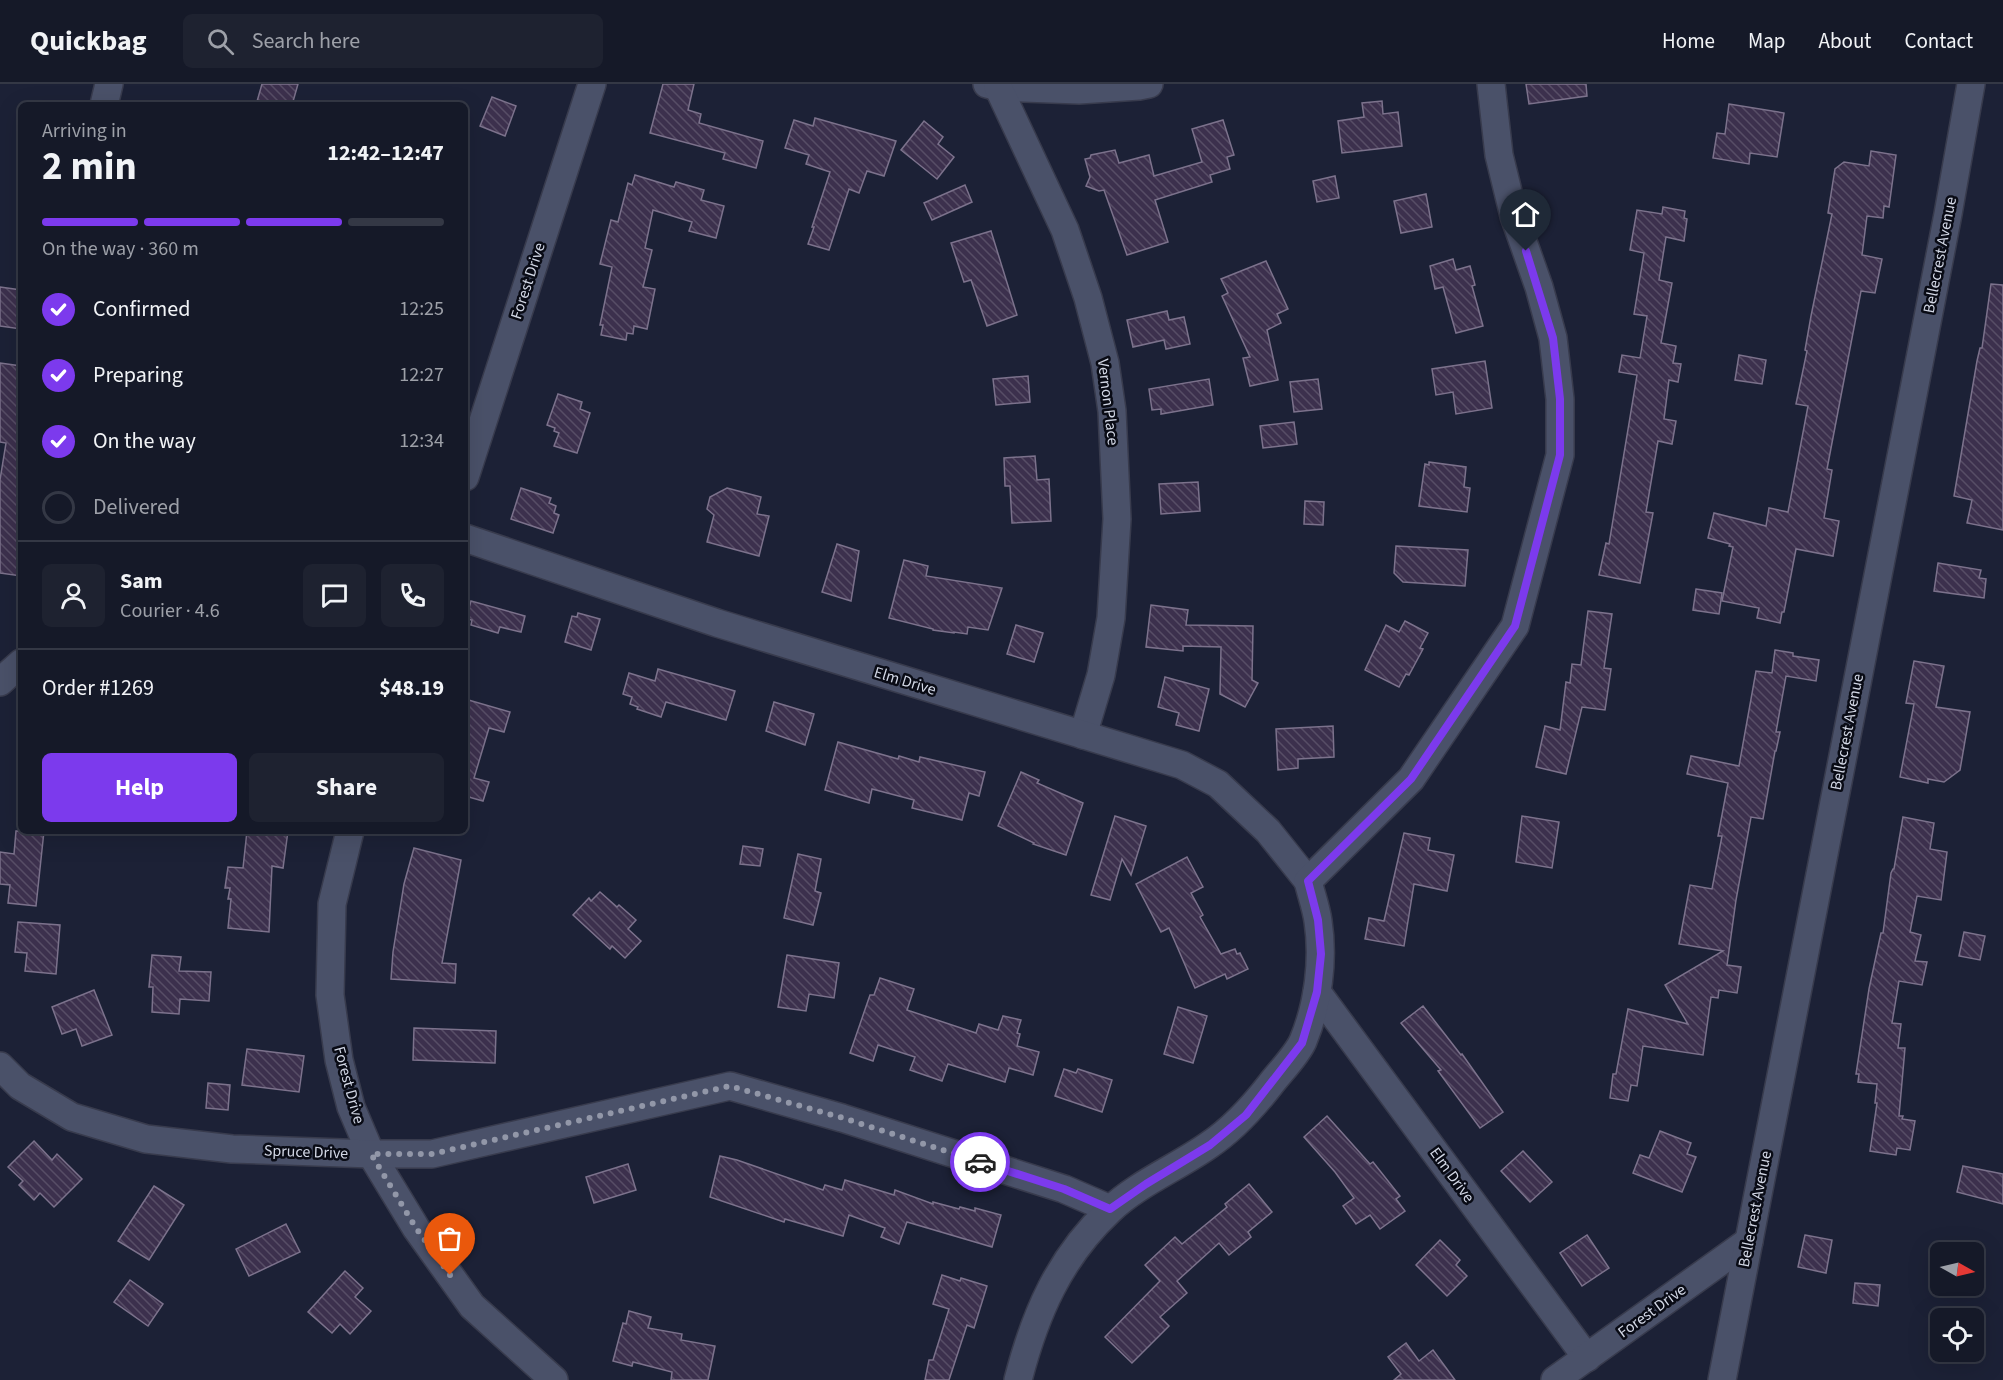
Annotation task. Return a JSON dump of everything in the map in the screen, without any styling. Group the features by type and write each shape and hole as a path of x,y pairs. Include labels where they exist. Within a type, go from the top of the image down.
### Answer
{"street":[{"path":"105,102 110,84"},
{"name":"Forest Drive","path":"468,468 592,84"},
{"path":"992,86 1079,90 1139,87 1149,84"},
{"path":"1018,1380 1029,1338 1050,1287 1076,1249 1110,1209 1210,1145 1246,1115 1302,1043 1317,992 1321,954 1318,920 1308,881 1411,779 1515,626 1560,455 1560,399 1553,338 1539,287 1514,216 1499,155 1491,84"},
{"name":"Bellecrest Avenue","path":"1722,1380 1944,238 1967,85"},
{"name":"Vernon Place","path":"992,86 1065,230 1088,298 1105,363 1112,411 1117,519 1111,618 1101,675 1083,735"},
{"name":"Elm Drive","path":"468,539 717,623 1182,765 1218,784 1268,831 1308,881"},
{"path":"0,682 18,666"},
{"name":"Forest Drive","path":"349,834 332,904 330,995 339,1060 351,1107 371,1154 416,1228 472,1306 554,1380"},
{"name":"Elm Drive","path":"1317,992 1587,1358"},
{"name":"Spruce Drive","path":"0,1066 20,1086 72,1117 146,1139 232,1149 371,1154 432,1154 730,1086 843,1118 1064,1189 1110,1209"},
{"name":"Forest Drive","path":"1556,1380 1749,1241"}],"building":[{"path":"262,84 298,84 293,102 257,102"},
{"path":"663,84 694,84 688,110 701,114 699,123 763,141 756,168 723,159 725,153 650,133"},
{"path":"1526,84 1586,84 1587,96 1529,104"},
{"path":"492,97 516,106 505,136 480,126"},
{"path":"1382,101 1383,114 1398,112 1402,146 1342,153 1338,121 1364,117 1362,103"},
{"path":"1729,104 1784,113 1777,157 1750,153 1749,164 1713,158 1717,133 1725,134"},
{"path":"815,118 896,141 884,176 867,171 859,193 849,189 829,250 808,244 830,172 806,164 809,155 785,148 794,120 813,126"},
{"path":"1223,120 1234,155 1227,157 1230,169 1210,175 1212,182 1155,200 1168,242 1127,255 1104,190 1099,191 1086,186 1090,177 1085,159 1090,158 1091,155 1115,150 1119,163 1149,155 1154,176 1202,162 1192,129"},
{"path":"924,121 943,137 938,144 954,157 937,179 901,150"},
{"path":"1871,151 1896,155 1889,207 1884,206 1883,218 1867,216 1862,255 1882,259 1875,293 1861,291 1827,469 1832,470 1824,518 1839,521 1833,556 1796,549 1780,623 1757,618 1759,608 1722,601 1733,547 1729,546 1730,544 1708,538 1714,513 1766,526 1769,508 1788,512 1808,406 1796,404 1832,214 1828,213 1835,169 1844,162 1869,166"},
{"path":"635,175 674,187 676,182 704,190 701,200 724,206 716,238 689,231 692,222 653,210 645,248 652,250 643,287 655,289 647,329 634,326 633,334 627,333 626,340 601,335 603,325 600,325 612,267 600,264 611,220 618,222 628,183 632,185"},
{"path":"1335,176 1339,198 1317,202 1313,181"},
{"path":"965,185 972,202 932,220 924,203"},
{"path":"1426,194 1432,227 1401,233 1394,201"},
{"path":"1663,207 1685,211 1684,218 1687,219 1684,241 1666,237 1659,280 1672,283 1661,343 1676,346 1673,363 1681,364 1678,382 1669,380 1664,419 1676,421 1672,444 1658,441 1646,512 1653,513 1640,583 1599,575 1606,543 1609,544 1637,375 1619,372 1622,355 1640,358 1647,316 1634,314 1644,253 1630,250 1637,210 1662,214"},
{"path":"991,231 1017,315 987,326 971,280 964,282 951,243"},
{"path":"1453,259 1456,270 1470,266 1475,285 1472,286 1483,326 1456,333 1443,287 1435,289 1430,266"},
{"path":"1266,261 1288,309 1277,314 1281,323 1267,330 1278,380 1250,386 1243,358 1250,357 1222,296 1228,293 1221,279"},
{"path":"1991,284 2003,285 2003,530 1967,523 1972,500 1954,496 1977,361 1980,348 1982,348"},
{"path":"0,287 18,290 18,329 0,326"},
{"path":"1167,311 1169,320 1184,317 1190,344 1166,349 1164,340 1133,347 1127,320"},
{"path":"1739,355 1766,360 1762,384 1735,380"},
{"path":"1485,361 1492,408 1456,414 1453,392 1436,395 1432,369"},
{"path":"0,363 18,366 18,576 0,573 0,480 6,443 0,442"},
{"path":"1028,376 1030,402 996,405 993,379"},
{"path":"1209,379 1213,405 1161,414 1161,409 1152,410 1149,389"},
{"path":"1318,379 1322,409 1294,412 1290,382"},
{"path":"558,394 582,402 580,409 590,413 577,453 554,446 559,433 554,431 555,428 547,425"},
{"path":"1294,422 1297,444 1263,448 1260,426"},
{"path":"1035,456 1037,480 1049,479 1051,521 1012,523 1010,486 1005,486 1004,458"},
{"path":"1429,462 1466,467 1464,487 1470,488 1467,512 1419,506 1425,464 1429,465"},
{"path":"1198,482 1200,511 1161,514 1159,484"},
{"path":"521,488 551,498 549,503 556,506 554,513 559,515 553,533 511,519"},
{"path":"727,488 761,497 757,514 769,516 759,556 707,542 714,515 707,509 710,497"},
{"path":"1305,501 1324,502 1323,525 1304,524"},
{"path":"837,544 859,551 851,601 822,592"},
{"path":"1396,546 1468,550 1465,586 1403,582 1394,573"},
{"path":"904,560 928,566 926,576 1002,588 988,630 968,627 967,634 954,633 889,618"},
{"path":"1938,563 1981,570 1979,578 1986,579 1984,598 1934,591"},
{"path":"1696,589 1722,593 1719,614 1693,610"},
{"path":"471,601 525,616 521,632 500,627 498,633 471,625 472,620 468,619"},
{"path":"1151,605 1188,610 1186,625 1253,626 1252,680 1258,683 1245,707 1220,694 1221,647 1183,646 1183,651 1146,647"},
{"path":"1588,611 1612,614 1604,668 1611,669 1605,710 1582,707 1566,774 1536,767 1545,726 1560,730 1566,682 1570,683 1572,664 1581,665"},
{"path":"578,613 600,619 591,650 565,642 572,616 577,617"},
{"path":"1405,621 1428,633 1420,648 1423,649 1409,675 1406,674 1399,687 1365,670 1386,625 1399,632"},
{"path":"1016,625 1043,633 1034,662 1007,654"},
{"path":"1775,650 1793,653 1793,656 1819,660 1816,681 1786,676 1776,732 1780,732 1763,819 1751,817 1727,965 1741,967 1737,993 1719,990 1718,998 1711,997 1703,1055 1643,1046 1637,1086 1631,1085 1628,1101 1610,1098 1613,1074 1616,1074 1628,1009 1688,1024 1665,985 1723,951 1679,944 1690,885 1712,889 1722,836 1718,836 1728,783 1687,774 1691,756 1739,766 1756,671 1772,673"},
{"path":"1914,661 1944,666 1936,707 1970,712 1960,770 1944,782 1928,779 1928,783 1900,777 1914,704 1906,703"},
{"path":"658,669 735,691 726,720 666,702 661,717 637,709 638,707 630,704 632,697 623,694 629,673 655,681"},
{"path":"1165,677 1209,689 1199,731 1176,725 1179,713 1158,707"},
{"path":"468,700 510,712 504,732 489,728 474,778 489,782 483,801 468,797"},
{"path":"774,702 814,714 805,745 766,731"},
{"path":"1333,726 1334,757 1298,759 1298,768 1278,770 1276,729"},
{"path":"838,742 898,759 899,756 919,762 920,757 985,772 979,796 969,793 962,820 912,808 914,800 872,789 869,803 825,790"},
{"path":"1021,772 1039,780 1037,783 1083,803 1066,855 1033,844 998,826"},
{"path":"1115,816 1146,826 1131,875 1122,859 1110,900 1091,895"},
{"path":"1522,816 1559,822 1552,868 1516,862"},
{"path":"1903,817 1934,823 1930,849 1947,852 1941,900 1917,896 1910,932 1921,935 1915,961 1927,962 1922,985 1899,981 1892,1023 1901,1024 1898,1048 1905,1048 1899,1116 1903,1116 1902,1119 1915,1121 1910,1150 1897,1148 1896,1155 1870,1151 1877,1103 1875,1103 1877,1084 1858,1082 1859,1074 1856,1074 1869,989 1881,933 1883,933 1891,873 1894,869"},
{"path":"16,831 18,834 44,834 36,906 8,903 10,885 0,884 0,852 14,854"},
{"path":"1404,833 1430,838 1428,850 1454,855 1447,891 1414,884 1404,946 1365,939 1369,918 1384,921"},
{"path":"247,834 288,834 283,868 272,866 269,932 228,928 231,899 228,899 230,888 225,888 228,867 243,868"},
{"path":"743,846 763,849 760,866 740,864"},
{"path":"414,848 461,860 442,963 456,964 455,983 391,979 404,884"},
{"path":"798,854 821,859 815,891 821,893 813,925 784,918"},
{"path":"1187,857 1203,887 1191,893 1203,915 1200,917 1221,954 1235,949 1237,954 1240,953 1248,969 1227,979 1225,974 1195,988 1169,928 1161,932 1136,884"},
{"path":"600,892 636,920 628,929 641,941 625,958 612,946 610,949 573,915 589,898 591,901"},
{"path":"18,922 60,925 56,974 25,971 27,953 15,952"},
{"path":"1964,932 1985,936 1980,960 1959,956"},
{"path":"152,955 181,957 179,971 211,972 209,1001 180,999 179,1014 152,1012 153,987 149,987"},
{"path":"787,955 839,963 834,998 809,994 806,1011 778,1007"},
{"path":"880,978 914,989 907,1010 976,1033 979,1024 998,1030 1003,1016 1021,1020 1017,1033 1020,1034 1017,1046 1039,1052 1033,1075 1009,1068 1005,1082 948,1064 942,1081 910,1070 915,1057 878,1045 873,1061 850,1053 870,995 874,995"},
{"path":"94,990 112,1035 82,1046 76,1029 62,1034 52,1007"},
{"path":"1423,1006 1462,1054 1503,1112 1480,1128 1438,1071 1441,1070 1401,1023"},
{"path":"1178,1007 1207,1016 1193,1063 1164,1054"},
{"path":"414,1028 496,1031 495,1063 413,1060"},
{"path":"247,1049 304,1056 299,1092 242,1085"},
{"path":"1064,1069 1076,1073 1078,1069 1112,1080 1102,1112 1055,1096"},
{"path":"208,1083 230,1085 228,1110 206,1108"},
{"path":"1327,1116 1370,1164 1373,1162 1400,1196 1396,1199 1405,1211 1380,1229 1370,1215 1356,1224 1343,1206 1354,1198 1304,1137"},
{"path":"1660,1131 1691,1143 1687,1154 1696,1157 1682,1192 1633,1173 1640,1155 1649,1158"},
{"path":"34,1141 52,1160 57,1154 82,1179 54,1207 40,1193 34,1200 19,1185 23,1181 8,1167"},
{"path":"1523,1151 1552,1182 1530,1202 1501,1171"},
{"path":"720,1156 823,1190 825,1185 842,1190 845,1180 894,1195 895,1190 933,1204 933,1202 975,1211 975,1208 1001,1215 992,1247 907,1222 899,1244 881,1237 885,1228 849,1215 843,1236 785,1219 784,1222 710,1197"},
{"path":"628,1164 636,1190 594,1203 586,1177"},
{"path":"1963,1166 2003,1174 2003,1204 1957,1192"},
{"path":"1249,1184 1272,1212 1248,1232 1251,1237 1229,1255 1219,1243 1177,1281 1187,1293 1160,1317 1169,1326 1132,1363 1105,1337 1160,1281 1145,1265 1175,1237 1182,1244 1227,1207 1225,1204"},
{"path":"154,1186 184,1205 149,1260 118,1241"},
{"path":"286,1224 300,1252 249,1276 236,1249"},
{"path":"1587,1235 1609,1268 1582,1286 1560,1253"},
{"path":"1805,1235 1832,1240 1826,1273 1798,1267"},
{"path":"1440,1240 1460,1260 1456,1265 1467,1276 1447,1296 1416,1265"},
{"path":"345,1271 363,1288 355,1297 371,1311 350,1334 340,1324 332,1333 308,1312"},
{"path":"942,1275 987,1286 974,1328 967,1325 949,1380 925,1380 929,1360 933,1360 949,1309 933,1304"},
{"path":"130,1280 163,1304 148,1326 114,1302"},
{"path":"1855,1283 1880,1285 1878,1306 1853,1303"},
{"path":"629,1311 651,1317 648,1328 682,1334 681,1340 715,1346 708,1380 671,1380 672,1372 633,1362 632,1366 613,1361 623,1323 626,1324"},
{"path":"1406,1343 1419,1361 1433,1350 1455,1380 1394,1380 1401,1374 1388,1357"}],"way so far":[{"path":"450,1275 416,1228 371,1154 432,1154 730,1086 843,1118 980,1162"}],"route":[{"path":"980,1162 1064,1189 1110,1209 1210,1145 1246,1115 1302,1043 1317,992 1321,954 1318,920 1308,881 1411,779 1515,626 1560,455 1560,399 1553,338 1526,251"}]}
